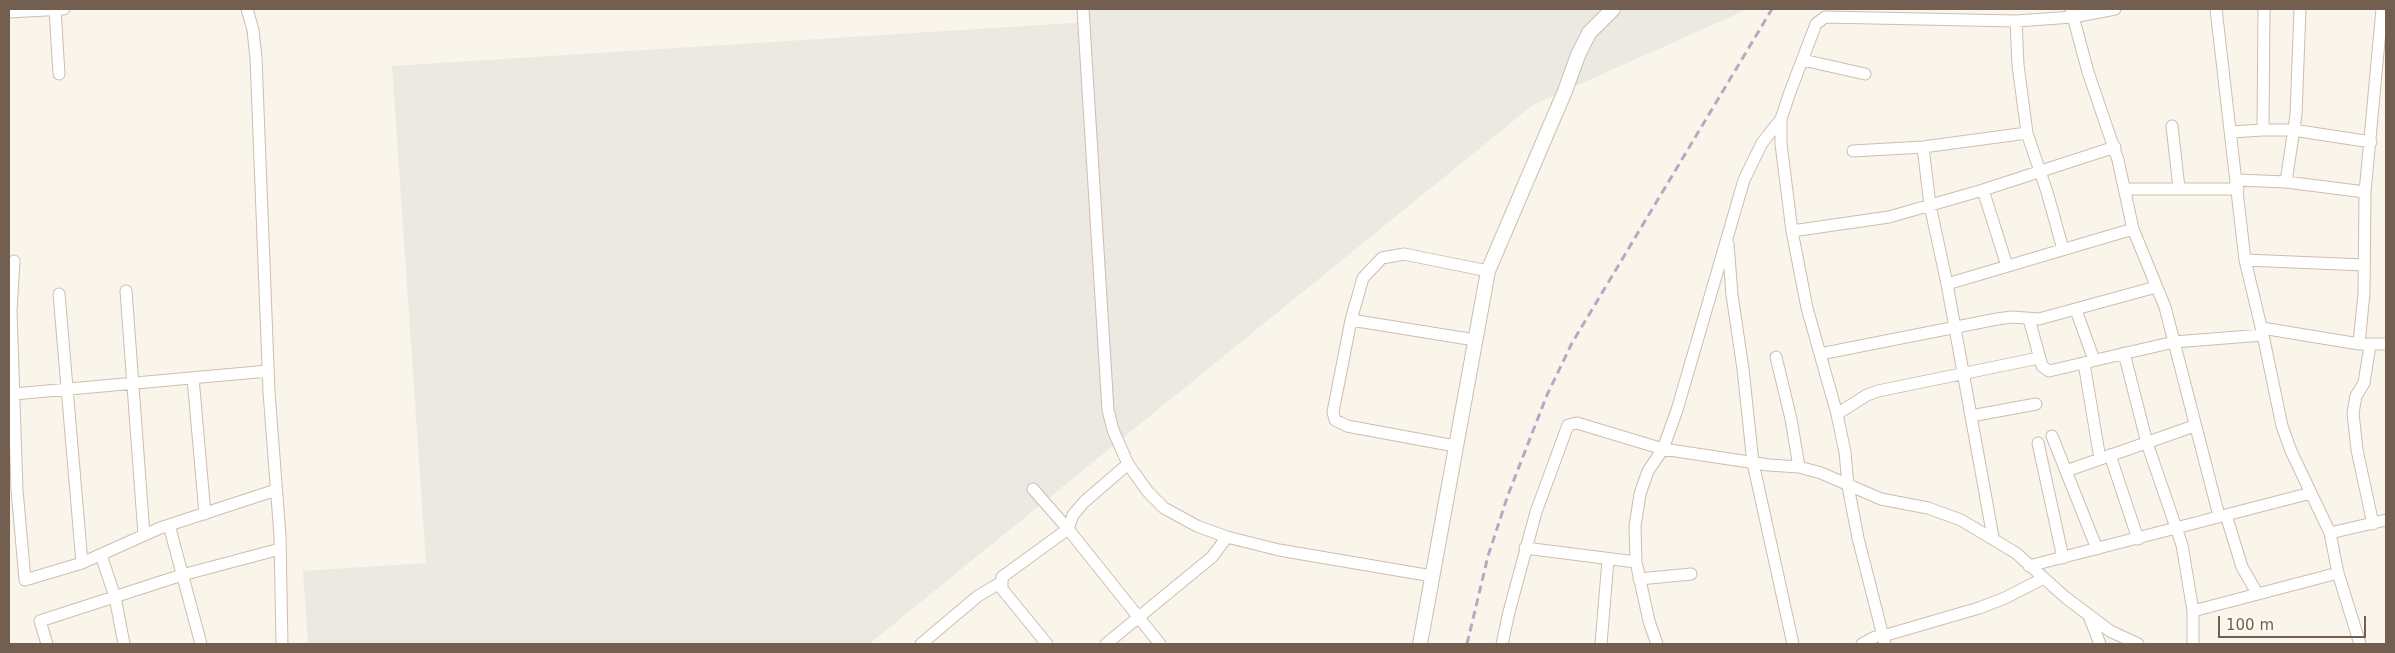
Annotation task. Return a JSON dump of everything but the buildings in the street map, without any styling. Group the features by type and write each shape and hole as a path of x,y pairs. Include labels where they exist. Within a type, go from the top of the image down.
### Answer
{"street":[{"path":"55,9 59,74"},
{"path":"9,12 64,9"},
{"path":"247,9 253,30 256,58 268,371 280,549 282,644"},
{"path":"1083,9 1108,410 1113,430 1128,464 1148,492 1164,508 1198,526 1227,537 1279,550 1432,576"},
{"path":"1420,644 1488,271 1565,92 1578,55 1589,33 1613,9"},
{"path":"1657,644 1636,562 1635,526 1640,494 1648,471 1663,449 1677,410 1728,235 1736,201 1752,160 1762,143 1781,119 1816,24 1825,17 1867,13 2016,21 2115,9"},
{"path":"2216,9 2245,260 2282,426 2330,532 2338,573 2360,644"},
{"path":"2263,130 2264,9"},
{"path":"2286,182 2298,95 2300,9"},
{"path":"2374,524 2358,459 2352,412 2356,396 2365,377 2365,192 2381,76 2382,9"},
{"path":"2072,13 2088,72 2114,146 2133,229 2164,307 2194,426 2223,516 2242,567 2257,593"},
{"path":"2016,21 2018,65 2027,133 2063,249"},
{"path":"1803,60 1865,74"},
{"path":"1781,119 1781,144 1792,231 1807,308 1837,414 1845,452 1848,486 1858,538 1881,639"},
{"path":"2172,126 2179,188"},
{"path":"2231,132 2293,130 2371,142"},
{"path":"1853,151 1923,147 2027,133"},
{"path":"1792,231 1889,217 1983,190 2114,146"},
{"path":"1923,147 1930,205 1947,284 1993,537"},
{"path":"2125,188 2179,188 2286,182 2365,192"},
{"path":"1983,190 2007,266"},
{"path":"1947,284 2133,229"},
{"path":"1728,235 1732,295 1743,369 1752,463 1793,644"},
{"path":"1455,446 1347,426 1335,420 1334,412 1351,320 1364,278 1382,258 1404,254 1488,271"},
{"path":"2245,260 2364,265"},
{"path":"14,261 11,311 17,490 25,580 82,563 169,525 276,490"},
{"path":"1820,354 2012,317 2039,319 2156,287"},
{"path":"126,291 144,535"},
{"path":"59,294 82,563"},
{"path":"2076,310 2088,361 2105,457 2138,539"},
{"path":"2029,319 2042,366 2049,371 2174,342 2262,332 2364,344 2386,344"},
{"path":"1351,320 1475,340"},
{"path":"2124,353 2147,443 2177,527 2193,611 2193,644"},
{"path":"1776,357 1791,419 1799,467"},
{"path":"1837,414 1867,395 1878,391 2039,358"},
{"path":"14,394 268,371"},
{"path":"193,378 205,514"},
{"path":"1971,416 2036,404"},
{"path":"1502,644 1525,548 1536,512 1568,425 1577,423 1586,424 1663,449 1752,463 1799,467 1821,473 1881,499 1928,508 1961,520 1993,537 2016,553 2089,616 2110,631 2138,644"},
{"path":"2066,471 2194,426"},
{"path":"2052,436 2097,549"},
{"path":"2038,443 2063,558"},
{"path":"1044,643 1002,589 1000,583 1002,577 1068,529 1073,514 1084,502 1128,464"},
{"path":"1033,489 1068,529 1160,644"},
{"path":"2029,566 2311,493"},
{"path":"2330,532 2386,520"},
{"path":"169,525 201,644"},
{"path":"1106,644 1212,557 1227,537"},
{"path":"1525,548 1608,560 1636,562"},
{"path":"47,644 40,621 182,575 280,549"},
{"path":"101,554 114,597 124,644"},
{"path":"1601,644 1608,560"},
{"path":"2193,611 2338,573"},
{"path":"1639,579 1691,574"},
{"path":"1862,644 1979,608 2044,578"},
{"path":"921,644 978,596 1000,583"},
{"path":"2089,616 2100,644"}],"shaded area":[{"path":"1088,9 1748,9 1533,105 869,644 308,644 303,571 426,563 392,66 1088,22"}],"railway":[{"path":"1467,644 1488,556 1508,495 1547,395 1572,343 1772,9"}]}
